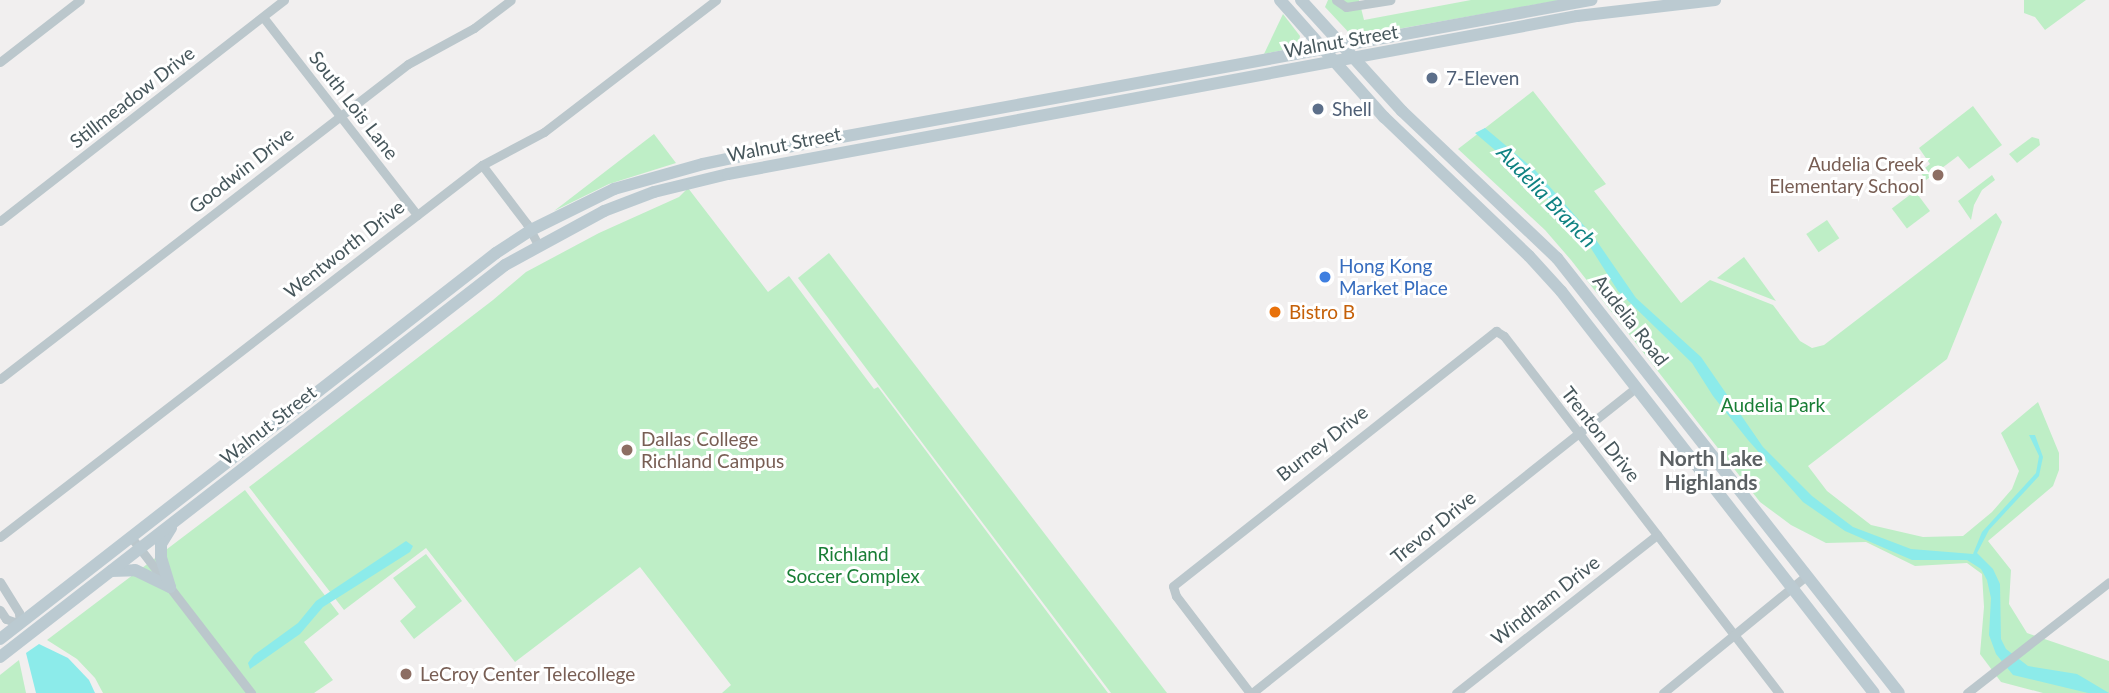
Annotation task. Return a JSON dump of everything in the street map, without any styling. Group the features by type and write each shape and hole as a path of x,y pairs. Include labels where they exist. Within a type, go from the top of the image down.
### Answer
{"main road":[{"name":"Audelia Road","path":"1280,0 1321,50 1384,117 1498,226 1561,291 1874,693"},
{"name":"Walnut Street","path":"0,657 25,629 131,537 496,253 579,204 643,179 776,149 1591,0"},
{"name":"Walnut Street","path":"0,639 25,629 111,571 505,265 587,218 624,203 666,189 729,174 1351,57 1610,11 1715,0"},
{"name":"Audelia Road","path":"1303,1 1402,111 1564,267 1899,693"},
{"path":"1056,98 1058,113"},
{"path":"910,125 912,140"},
{"path":"729,174 730,167 759,160 776,149"},
{"path":"1498,226 1511,215"},
{"path":"1636,388 1651,376"},
{"path":"1742,525 1758,512"},
{"path":"170,587 160,558 162,544 175,521"},
{"path":"1751,536 1767,524"},
{"path":"111,571 135,570 170,587"}],"street":[{"path":"0,62 80,0"},
{"name":"Stillmeadow Drive","path":"0,221 284,0"},
{"name":"Goodwin Drive","path":"0,379 408,64 474,27 511,0"},
{"name":"Wentworth Drive","path":"0,537 482,165 544,132 716,0"},
{"path":"1336,0 1350,7 1391,0"},
{"name":"South Lois Lane","path":"263,17 417,215"},
{"path":"482,165 531,230 538,245"},
{"name":"Trenton Drive","path":"1496,331 1504,336 1779,693"},
{"name":"Burney Drive","path":"1251,693 1175,596 1173,586 1496,331"},
{"name":"Trevor Drive","path":"1251,693 1636,388"},
{"name":"Windham Drive","path":"1456,693 1657,535"},
{"path":"131,537 251,693"},
{"path":"1663,693 1807,575"},
{"path":"0,582 19,613 25,629"},
{"path":"1967,693 2109,582"},
{"path":"0,610 6,619 25,629"}],"green space":[{"path":"1328,0 1359,0 1364,20 1471,0 1561,0 1353,37 1325,7"},
{"path":"2024,0 2086,0 2045,30 2035,17 2024,13"},
{"path":"1283,14 1300,36 1298,47 1264,54"},
{"name":"Audelia Park","path":"1533,91 1606,184 1594,191 1681,303 1710,280 1773,305 1800,341 1812,348 1824,345 1996,213 2002,222 1947,359 1808,466 1827,491 1871,525 1923,537 1963,536 1992,512 2012,489 2019,471 2001,433 2038,402 2059,453 2059,470 2053,486 1988,541 2011,570 2009,604 2027,633 2109,661 2109,693 2043,693 2001,682 1980,654 1984,607 1982,574 1967,563 1915,566 1866,542 1826,543 1791,525 1760,502 1571,260 1545,230 1458,149"},
{"path":"1973,106 2002,145 1969,169 1958,156 1926,180 1920,172 1930,164 1919,148"},
{"path":"654,134 676,163 609,184 554,211"},
{"path":"2032,137 2039,139 2040,145 2017,163 2009,154"},
{"path":"1992,175 1995,180 1982,190 1974,205 1971,220 1958,201"},
{"name":"Dallas College Richland Campus","path":"688,188 768,292 789,276 874,389 878,387 1108,693 722,693 731,685 640,567 515,662 426,548 344,610 249,487 526,272 599,233 679,197"},
{"path":"1915,191 1930,211 1907,228 1892,208"},
{"path":"1827,220 1839,238 1819,252 1806,234"},
{"path":"829,253 1167,693 1111,693 798,278"},
{"path":"1744,257 1776,301 1717,278"},
{"path":"245,490 339,614 304,642 333,680 314,693 103,693 95,678 77,659 47,640"},
{"path":"426,554 462,601 414,639 400,621 416,607 393,578"},
{"path":"19,660 26,693 0,693 0,675"}],"water":[{"name":"Audelia Branch","path":"1485,128 1535,170 1594,237 1636,298 1701,357 1763,447 1812,496 1853,527 1911,549 1973,554 1982,532 2036,473 2039,456 2029,435 2035,435 2043,457 2039,476 1989,530 1977,553 1993,569 2000,584 2001,639 2006,649 2028,666 2077,674 2109,693 2088,693 2013,675 1996,654 1989,635 1991,598 1987,580 1981,569 1967,560 1912,560 1845,531 1803,502 1748,440 1713,396 1692,363 1618,291 1587,242 1529,179 1475,133"},
{"path":"406,541 413,546 410,552 323,607 300,634 250,669 248,663 254,655 298,623 316,601"},
{"path":"39,644 68,658 89,680 95,693 36,693 26,653"}],"place":[{"name":"7-Eleven","path":"1432,78"},
{"name":"Shell","path":"1318,109"},
{"name":"Audelia Creek Elementary School","path":"1938,175"},
{"name":"Hong Kong Market Place","path":"1325,277"},
{"name":"Bistro B","path":"1275,312"},
{"name":"Dallas College Richland Campus","path":"627,450"},
{"name":"LeCroy Center Telecollege","path":"406,674"}],"district":[{"name":"North Lake Highlands","path":"1711,470"}],"park label":[{"name":"Richland Soccer Complex","path":"853,565"}]}
